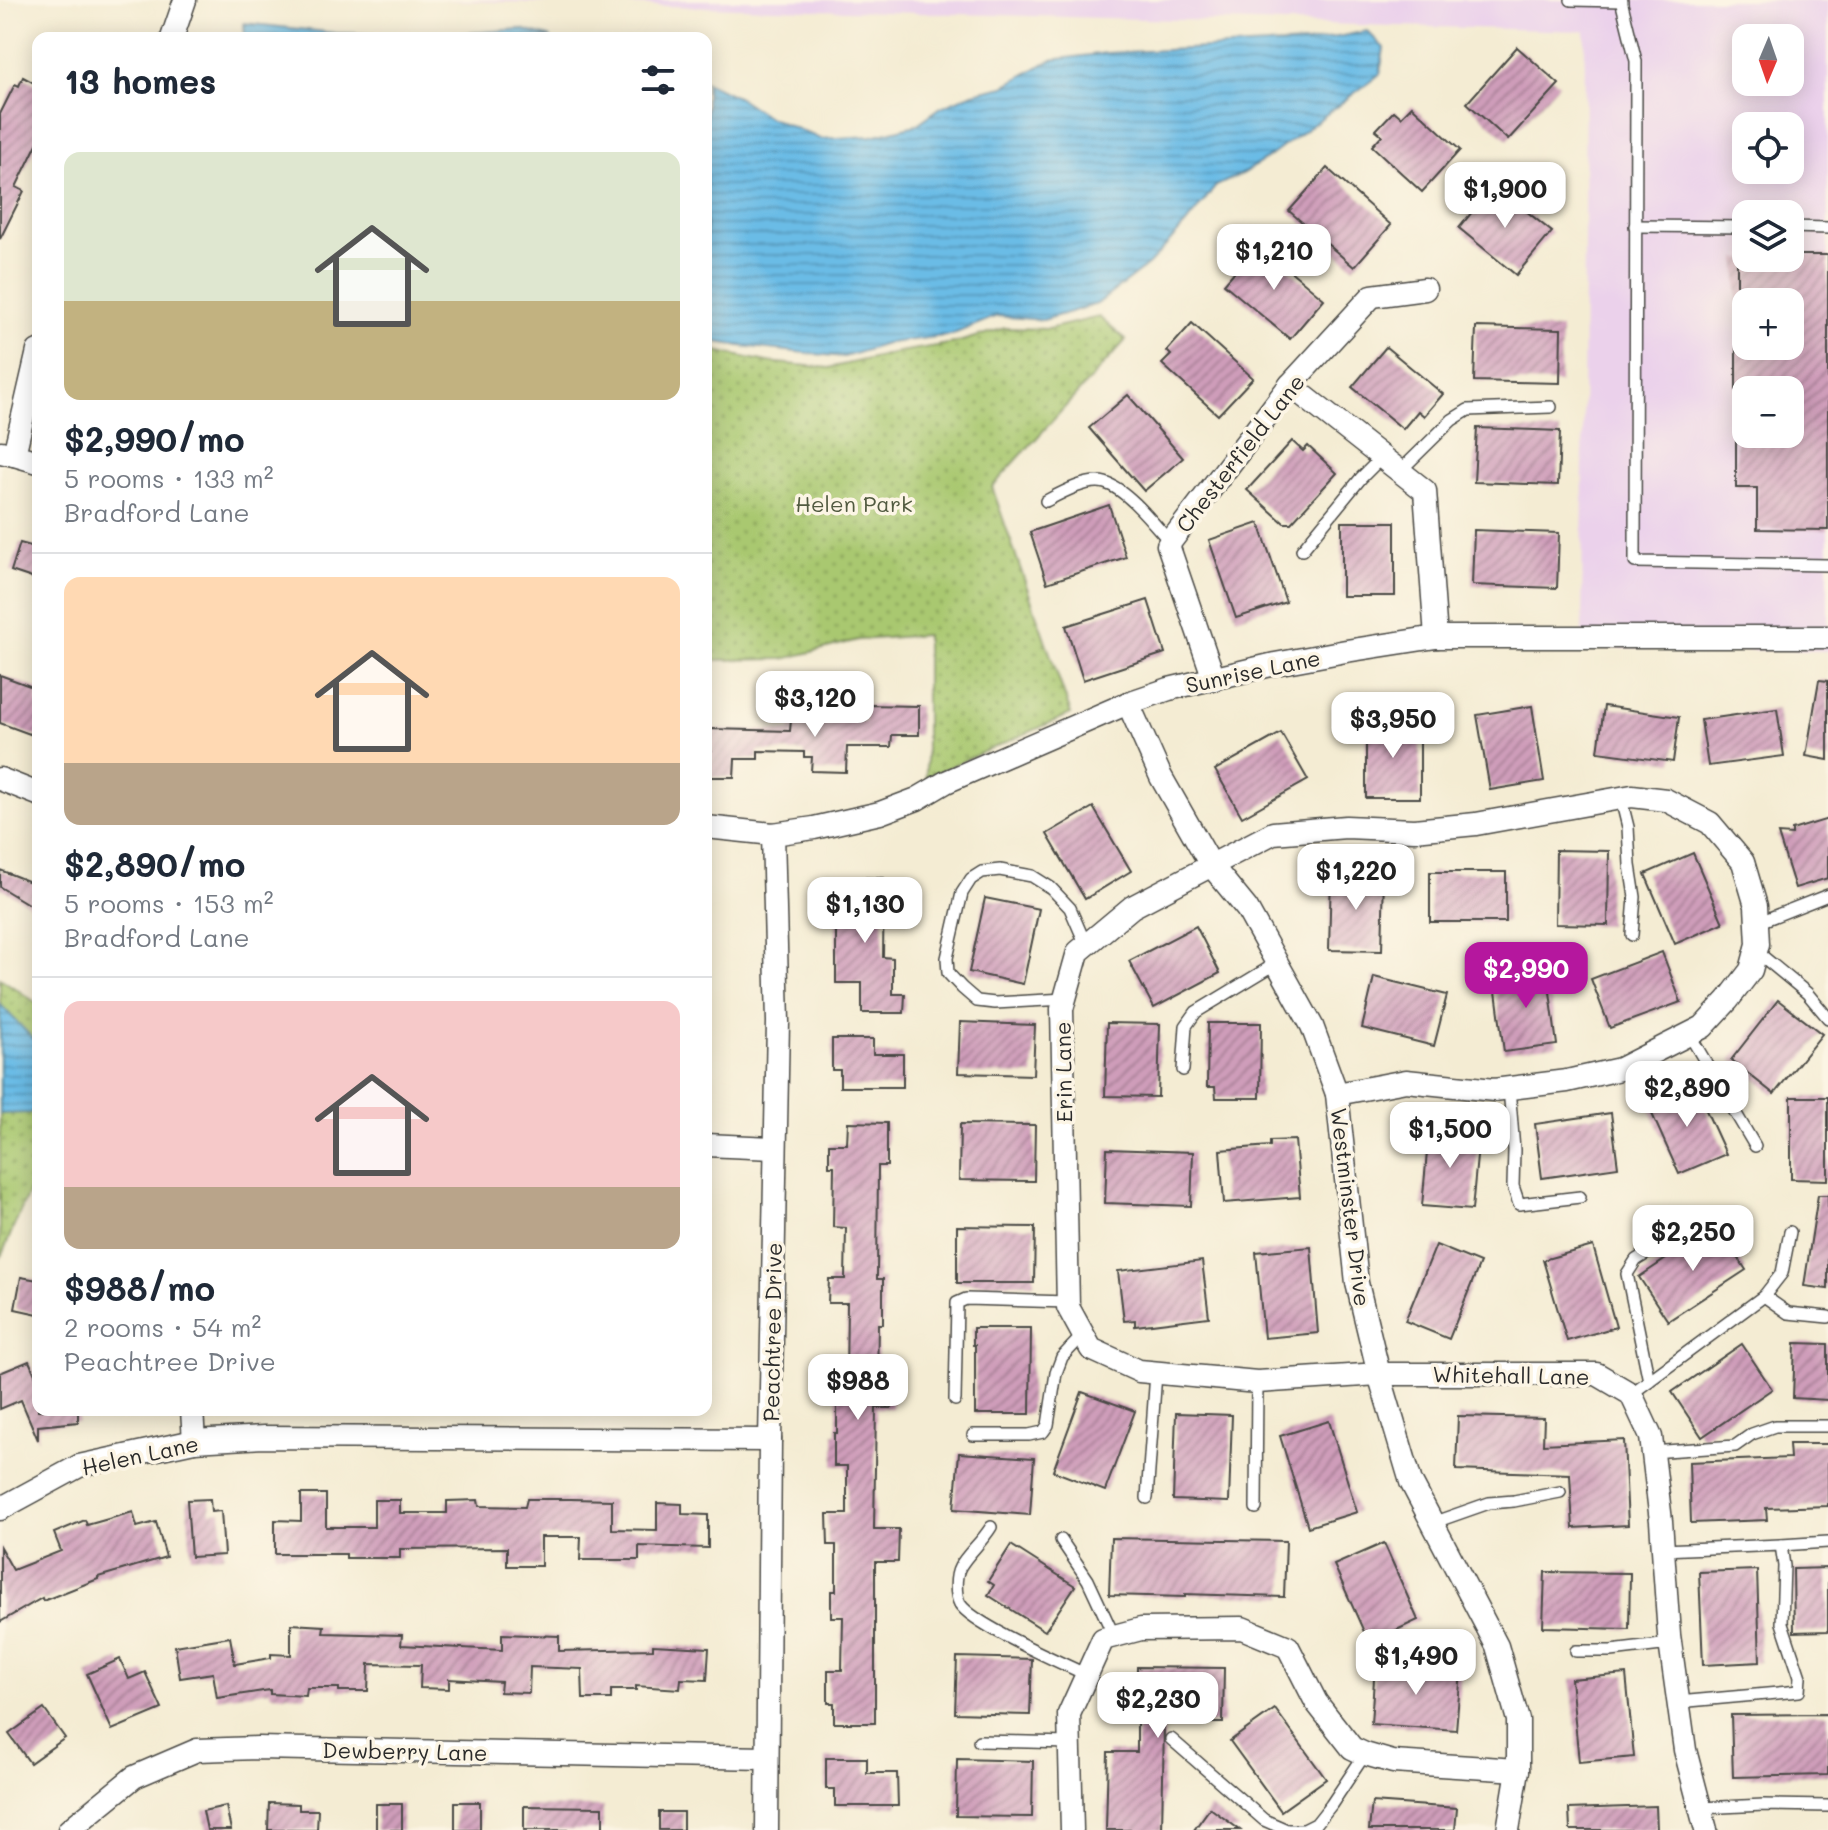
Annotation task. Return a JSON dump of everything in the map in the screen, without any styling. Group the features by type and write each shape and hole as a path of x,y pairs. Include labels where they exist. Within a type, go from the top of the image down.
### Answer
{"street":[{"path":"174,32 185,0"},
{"name":"Chesterfield Lane","path":"1214,679 1168,545 1290,385 1372,296 1425,289"},
{"path":"32,371 7,454 32,460"},
{"path":"1290,385 1425,491 1436,637"},
{"name":"Sunrise Lane","path":"712,828 773,834 880,813 1128,703 1169,689 1275,664 1436,637 1828,637"},
{"name":"Westminster Drive","path":"1128,703 1161,777 1211,865 1247,909 1312,1026 1337,1094 1357,1283 1379,1374 1411,1482 1497,1646 1518,1720 1518,1770 1508,1830"},
{"path":"0,779 32,792"},
{"name":"Erin Lane","path":"1087,1342 1068,1307 1062,1009 1078,952 1132,907 1273,833 1346,827 1414,830 1476,824 1632,796 1666,800 1710,823 1743,862 1756,906 1757,923"},
{"name":"Peachtree Drive","path":"767,1830 778,1022 773,834"},
{"path":"1337,1094 1406,1081 1494,1090 1567,1081 1620,1069 1703,1027 1751,970 1758,944 1757,923"},
{"path":"712,1145 775,1148"},
{"name":"Whitehall Lane","path":"1087,1342 1139,1371 1257,1382 1379,1374 1597,1374 1640,1387"},
{"path":"1640,1387 1651,1437 1670,1644 1685,1750 1706,1830"},
{"path":"192,1416 194,1441"},
{"name":"Helen Lane","path":"0,1509 79,1466 194,1441 264,1437 770,1440"},
{"path":"1072,1830 1069,1714 1108,1638 1141,1629 1242,1628 1288,1647 1316,1702 1352,1748 1365,1754 1393,1762 1518,1770"},
{"name":"Dewberry Lane","path":"69,1830 134,1777 197,1750 273,1748 766,1758"}],"lane":[{"path":"1571,0 1622,1 1636,61 1635,562 1828,565"},
{"path":"1635,226 1732,227"},
{"path":"1804,227 1828,228"},
{"path":"1302,550 1361,478 1391,464 1468,410 1551,407"},
{"path":"1046,501 1073,487 1104,482 1130,500 1170,542"},
{"path":"1621,799 1628,827 1635,897 1632,935"},
{"path":"1065,999 986,1002 977,1001 962,988 948,973 947,958 962,893 971,879 982,872 1000,870 1032,876 1051,888 1070,908 1086,945"},
{"path":"1757,923 1828,895"},
{"path":"1756,951 1807,993 1828,1018"},
{"path":"1183,1070 1186,1026 1196,1012 1277,963"},
{"path":"1689,1034 1755,1146"},
{"path":"1509,1088 1514,1150 1513,1186 1519,1204 1580,1197"},
{"path":"1694,1224 1636,1260 1627,1274 1640,1387 1764,1296 1782,1273 1790,1232"},
{"path":"1764,1296 1788,1313 1828,1317"},
{"path":"955,1400 957,1303 966,1299 1068,1302"},
{"path":"973,1435 1043,1432 1048,1425 1056,1373 1062,1357 1087,1342"},
{"path":"1147,1498 1156,1373"},
{"path":"1256,1508 1257,1382"},
{"path":"1652,1452 1735,1446 1752,1434 1775,1426 1828,1426"},
{"path":"1432,1523 1489,1503 1560,1492"},
{"path":"991,1527 959,1568 956,1587 960,1603 974,1617 1002,1633 1087,1675"},
{"path":"1061,1540 1088,1580 1108,1638"},
{"path":"1662,1550 1828,1542"},
{"path":"1678,1702 1799,1691 1800,1677 1782,1623 1784,1566 1781,1545"},
{"path":"1576,1651 1611,1651 1670,1644"},
{"path":"1171,1739 1264,1820 1287,1830 1304,1830 1316,1824 1365,1754"},
{"path":"979,1741 1070,1743"},
{"path":"1700,1808 1828,1806"}],"shaded area":[{"path":"440,0 1828,0 1828,651 1582,648 1585,31"}],"green space":[{"name":"Helen Park","path":"1099,317 1126,340 992,487 1071,714 926,777 926,635 858,640 784,659 712,660 712,350 767,362 829,368 955,343 1005,328 1048,329"},
{"path":"0,978 32,1000 32,1184 0,1259"}],"water":[{"path":"244,23 326,32 245,32"},
{"path":"521,29 531,32 482,32"},
{"path":"1367,31 1384,48 1380,74 1272,155 1216,186 1149,264 1097,304 1043,320 997,316 951,335 889,343 844,357 712,341 712,85 768,117 821,139 872,136 916,125 941,107 973,93 1004,86 1051,60 1107,53 1307,43"},
{"path":"0,1004 32,1038 32,1112 0,1114"}],"building":[{"path":"1517,47 1559,84 1508,140 1467,103"},
{"path":"23,77 32,82 32,154 16,187 24,191 0,239 0,114 15,84 19,86"},
{"path":"1412,106 1460,150 1422,192 1372,146 1382,135 1376,130 1394,111 1401,117"},
{"path":"1327,168 1391,225 1354,267 1289,211"},
{"path":"1494,185 1552,232 1516,275 1459,228"},
{"path":"1258,244 1324,299 1290,339 1224,284"},
{"path":"1804,255 1828,255 1828,530 1757,529 1757,488 1736,488 1736,448 1804,448 1804,376 1736,376 1736,360 1804,360 1804,288 1737,288 1737,272 1804,272"},
{"path":"1192,323 1253,378 1218,415 1162,364 1171,355 1167,351"},
{"path":"1476,327 1561,329 1560,383 1474,381"},
{"path":"1386,347 1443,394 1424,416 1418,411 1403,429 1352,387"},
{"path":"1128,395 1183,458 1144,491 1089,428"},
{"path":"1477,428 1560,431 1558,485 1474,482"},
{"path":"1292,441 1303,451 1308,446 1337,473 1291,523 1284,523 1247,490"},
{"path":"1109,505 1126,557 1047,583 1030,532"},
{"path":"1342,522 1395,522 1395,596 1342,596"},
{"path":"1259,523 1286,602 1236,618 1209,540"},
{"path":"1474,530 1559,533 1557,588 1472,585"},
{"path":"20,543 32,546 32,578 11,571"},
{"path":"1148,600 1165,653 1083,680 1066,626"},
{"path":"0,675 32,687 32,735 0,723"},
{"path":"1819,680 1828,681 1828,760 1806,756"},
{"path":"866,705 919,706 919,735 892,735 891,747 847,747 846,772 811,771 812,757 804,757 804,752 758,751 758,759 735,759 734,777 712,777 712,729 790,731 791,720 865,721"},
{"path":"1532,706 1544,781 1490,790 1477,715"},
{"path":"1604,706 1679,717 1673,762 1598,752"},
{"path":"1777,709 1784,756 1708,766 1701,720"},
{"path":"1366,722 1420,722 1420,798 1366,798"},
{"path":"1281,733 1308,780 1242,817 1215,770"},
{"path":"1093,807 1131,871 1085,899 1047,834"},
{"path":"1828,819 1828,878 1795,888 1778,834 1792,835 1792,830"},
{"path":"1556,850 1609,851 1608,925 1555,924"},
{"path":"1693,853 1723,923 1675,944 1645,874"},
{"path":"0,870 32,883 32,906 0,887"},
{"path":"1430,872 1506,872 1506,922 1430,922"},
{"path":"1331,874 1384,875 1382,951 1329,950"},
{"path":"842,877 884,878 883,957 893,958 893,994 905,994 904,1013 862,1013 862,983 836,983 836,895 842,895"},
{"path":"985,898 1039,909 1023,984 969,972"},
{"path":"1196,926 1220,973 1154,1008 1129,961"},
{"path":"1662,952 1681,1002 1610,1028 1591,979"},
{"path":"1547,969 1557,1045 1504,1052 1494,976"},
{"path":"1374,977 1447,995 1434,1046 1362,1028"},
{"path":"1778,1000 1822,1034 1774,1094 1731,1060"},
{"path":"960,1022 1035,1025 1033,1075 958,1073"},
{"path":"1107,1023 1160,1024 1158,1097 1105,1096"},
{"path":"1208,1023 1261,1023 1260,1098 1216,1098 1215,1087 1207,1087"},
{"path":"832,1039 873,1039 873,1054 903,1054 903,1087 840,1087 840,1070 832,1070"},
{"path":"1694,1084 1726,1154 1679,1174 1648,1105"},
{"path":"1791,1097 1828,1097 1828,1180 1791,1179"},
{"path":"1611,1113 1618,1167 1542,1178 1535,1124"},
{"path":"848,1122 887,1123 887,1166 878,1166 877,1279 883,1279 883,1324 878,1324 877,1384 892,1385 892,1408 876,1408 874,1529 899,1529 898,1562 875,1562 875,1723 834,1723 834,1703 828,1703 828,1670 842,1670 843,1617 831,1617 831,1591 836,1591 836,1545 828,1545 827,1514 847,1514 847,1466 834,1466 834,1433 837,1433 837,1381 846,1381 847,1303 828,1303 829,1279 845,1279 846,1228 833,1227 834,1166 829,1166 829,1144 847,1144"},
{"path":"960,1124 1035,1125 1034,1181 959,1180"},
{"path":"1429,1131 1479,1135 1472,1210 1422,1206"},
{"path":"1295,1140 1300,1197 1224,1203 1220,1150 1270,1146 1270,1141"},
{"path":"1107,1149 1193,1152 1191,1206 1105,1203"},
{"path":"1818,1195 1828,1195 1828,1289 1804,1286"},
{"path":"1717,1225 1746,1270 1668,1321 1639,1277"},
{"path":"957,1226 1035,1227 1034,1283 957,1283"},
{"path":"1436,1245 1480,1263 1449,1339 1405,1321"},
{"path":"1593,1246 1616,1327 1567,1341 1543,1260"},
{"path":"1311,1247 1318,1333 1264,1338 1256,1252"},
{"path":"1202,1261 1209,1317 1135,1326 1135,1320 1124,1321 1118,1271"},
{"path":"21,1277 32,1279 32,1313 15,1309"},
{"path":"973,1328 1031,1328 1030,1414 975,1414"},
{"path":"1795,1343 1828,1344 1828,1400 1793,1398"},
{"path":"1742,1344 1772,1389 1702,1437 1672,1392"},
{"path":"29,1361 32,1368 32,1416 78,1416 78,1422 38,1426 38,1440 21,1400 0,1409 0,1373"},
{"path":"1082,1392 1135,1411 1105,1491 1053,1471"},
{"path":"1176,1413 1232,1415 1229,1502 1173,1500"},
{"path":"1458,1416 1544,1418 1543,1444 1624,1440 1628,1525 1573,1528 1570,1474 1456,1470"},
{"path":"1329,1421 1357,1512 1308,1527 1280,1436"},
{"path":"1789,1444 1828,1444 1828,1506 1766,1508 1767,1520 1691,1523 1689,1462 1790,1458"},
{"path":"959,1453 1034,1458 1030,1515 954,1509"},
{"path":"301,1494 326,1494 326,1527 374,1527 374,1500 400,1500 400,1513 447,1513 447,1501 478,1500 479,1506 525,1507 527,1499 571,1499 612,1500 612,1529 657,1530 657,1503 682,1504 682,1514 708,1515 708,1548 639,1546 639,1560 580,1560 581,1537 541,1537 541,1566 507,1566 507,1548 400,1549 400,1558 275,1554 275,1520 301,1521"},
{"path":"210,1499 211,1512 221,1511 224,1555 191,1557 187,1500"},
{"path":"133,1512 137,1527 156,1522 166,1557 98,1577 43,1601 42,1598 0,1622 0,1547 13,1570 61,1551 54,1533 85,1520 87,1525"},
{"path":"1111,1538 1286,1541 1284,1597 1109,1595"},
{"path":"1384,1543 1418,1620 1369,1643 1334,1565"},
{"path":"1011,1545 1075,1586 1045,1631 988,1595 994,1585 988,1581"},
{"path":"1828,1568 1828,1631 1794,1632 1793,1569"},
{"path":"1757,1570 1760,1662 1703,1665 1699,1572"},
{"path":"1545,1572 1630,1573 1629,1629 1543,1627"},
{"path":"291,1624 324,1626 323,1633 402,1635 401,1645 502,1650 502,1634 559,1636 559,1651 653,1649 653,1645 709,1648 707,1680 681,1679 680,1689 636,1686 636,1690 611,1690 611,1699 583,1699 582,1669 530,1667 529,1693 500,1692 501,1682 449,1679 449,1689 420,1688 421,1665 369,1664 368,1691 307,1688 306,1696 270,1694 270,1690 217,1698 213,1673 180,1678 175,1646 230,1637 235,1664 271,1658 271,1654 291,1655"},
{"path":"957,1657 1032,1659 1030,1715 955,1713"},
{"path":"120,1659 129,1679 145,1672 162,1709 112,1730 87,1674"},
{"path":"1375,1664 1461,1671 1456,1730 1371,1724"},
{"path":"1137,1667 1224,1668 1223,1723 1164,1723 1162,1830 1106,1830 1108,1752 1137,1752"},
{"path":"1626,1674 1634,1757 1579,1762 1571,1679"},
{"path":"44,1709 65,1738 30,1763 9,1734"},
{"path":"1275,1709 1326,1779 1281,1811 1230,1741"},
{"path":"1828,1714 1828,1775 1733,1777 1731,1715"},
{"path":"826,1758 867,1758 867,1773 897,1773 898,1806 835,1806 835,1789 826,1789"},
{"path":"957,1759 1033,1761 1032,1817 956,1816"},
{"path":"455,1802 480,1802 480,1830 455,1830"},
{"path":"1372,1802 1457,1808 1455,1830 1369,1830"},
{"path":"269,1803 299,1804 299,1810 318,1810 317,1830 268,1830"},
{"path":"376,1804 402,1804 402,1830 376,1830"},
{"path":"226,1806 231,1830 207,1830 203,1811"},
{"path":"524,1806 603,1807 603,1830 524,1830"},
{"path":"1656,1806 1657,1830 1570,1830 1569,1809"},
{"path":"1210,1808 1240,1830 1194,1830"},
{"path":"659,1812 683,1812 683,1830 659,1830"}]}
